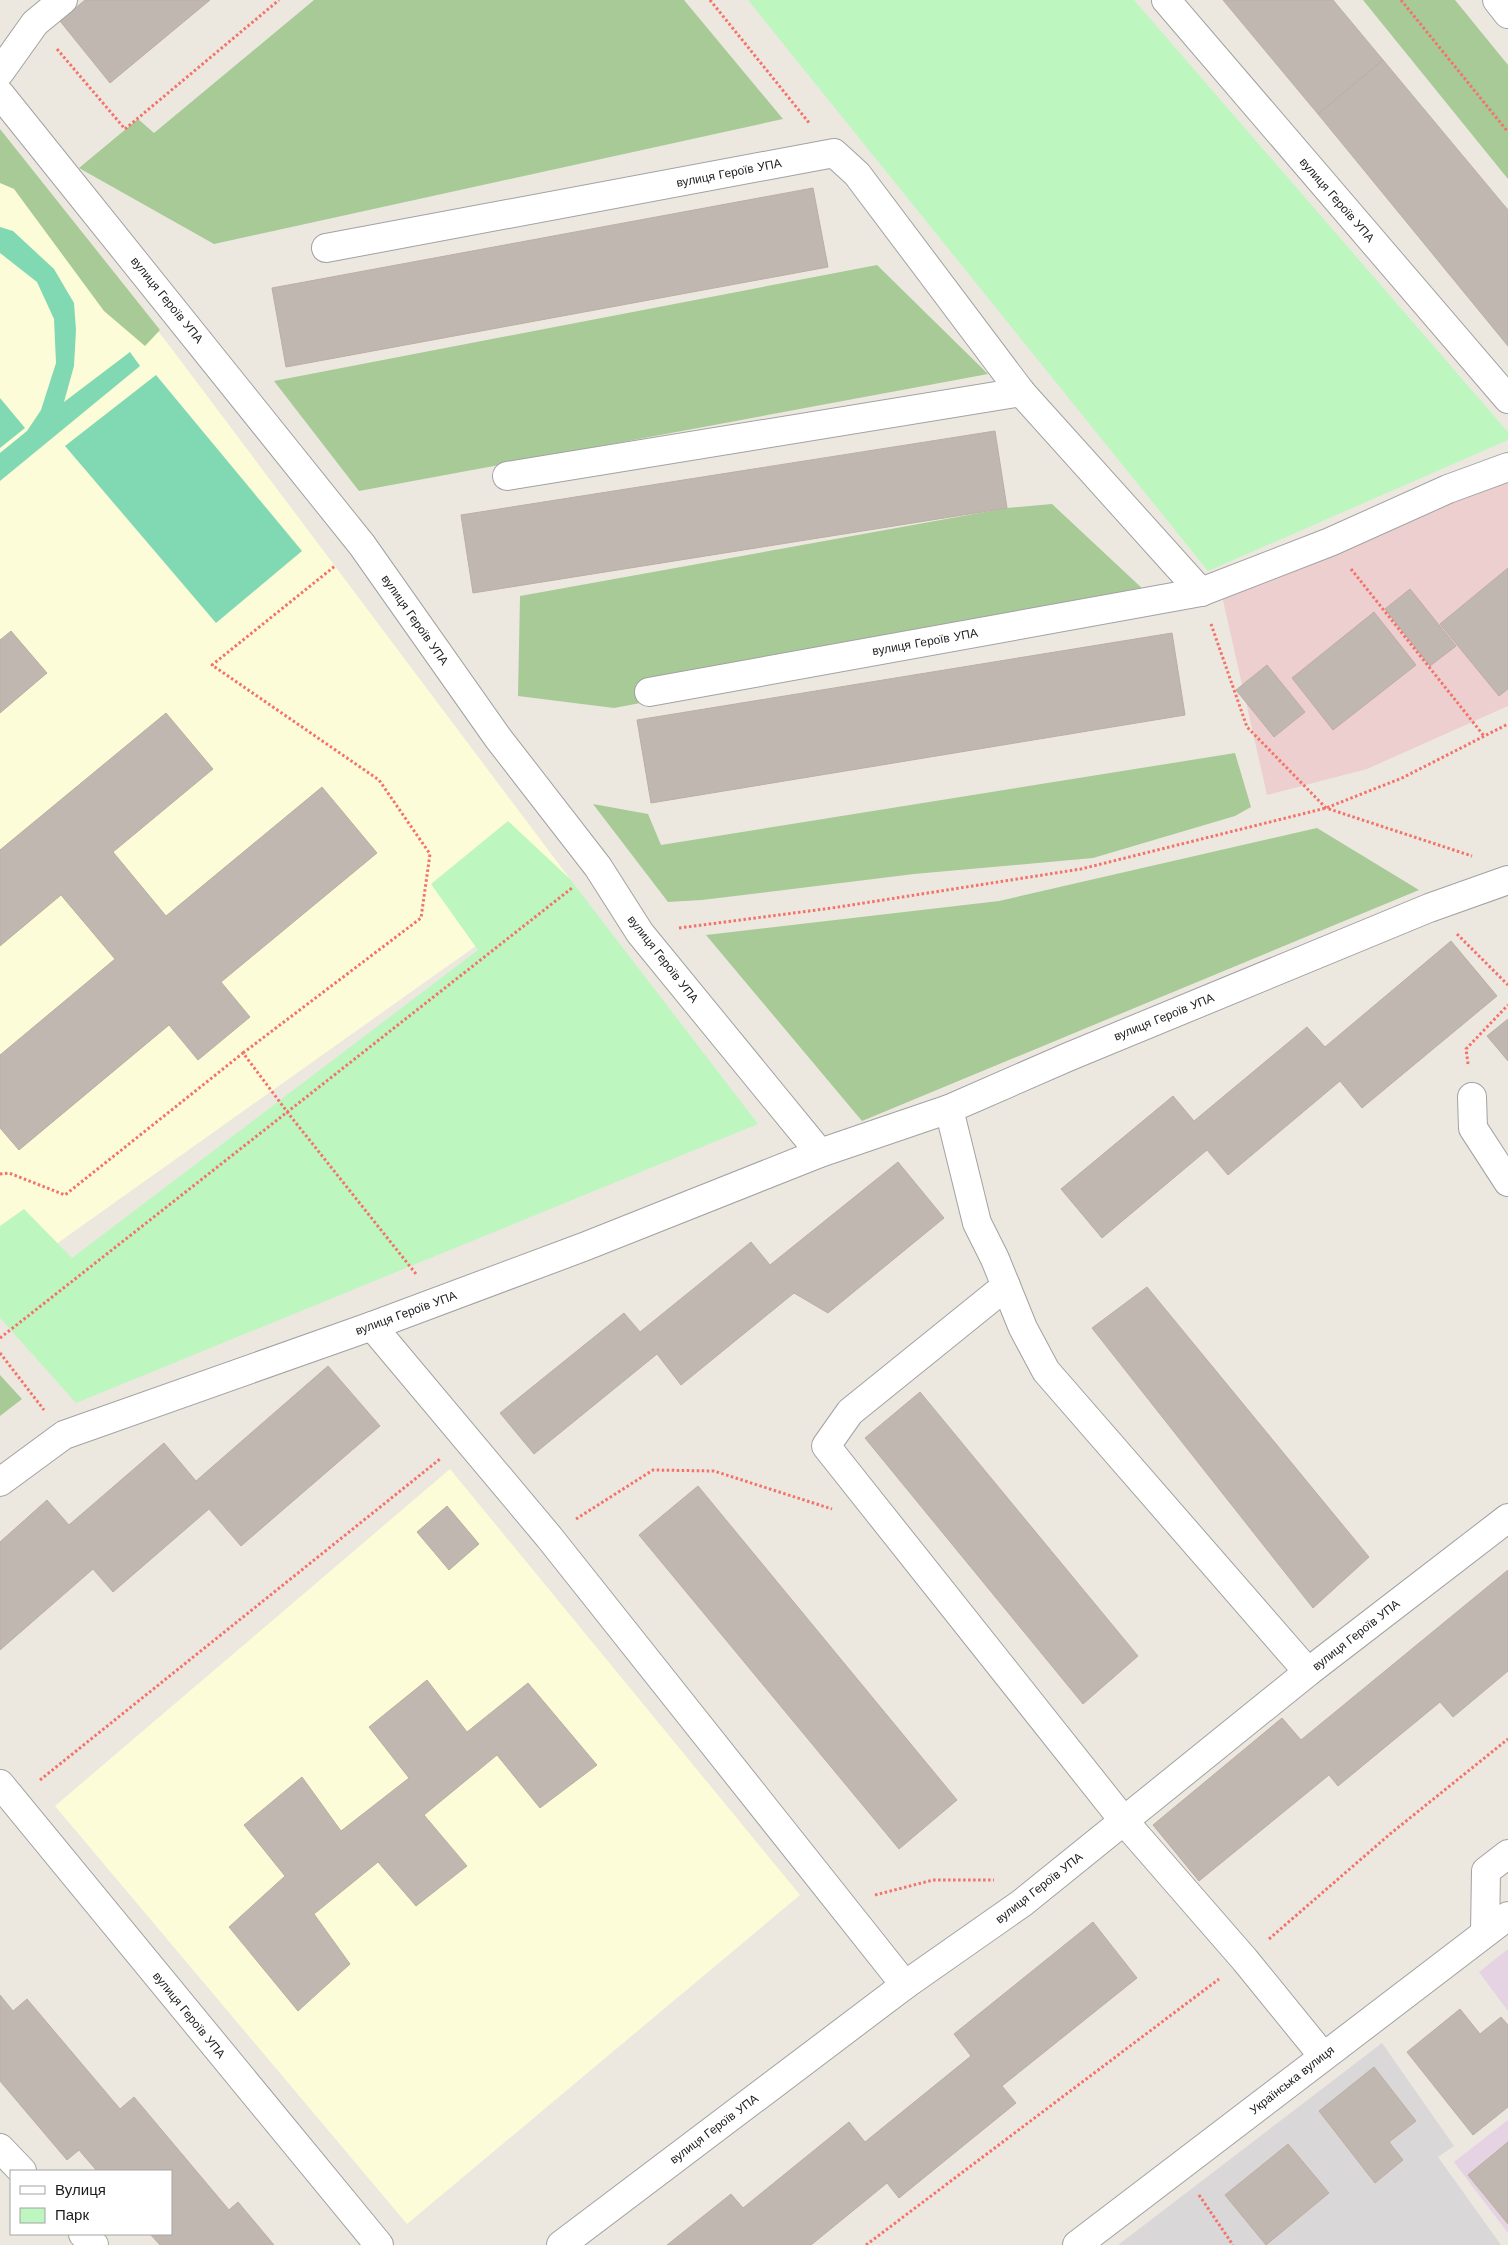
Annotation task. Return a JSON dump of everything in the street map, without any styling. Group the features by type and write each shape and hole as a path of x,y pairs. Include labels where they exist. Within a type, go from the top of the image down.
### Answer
{"street":[{"path":"0,72 35,23 63,0"},
{"name":"вулиця Героїв УПА","path":"1166,0 1508,399"},
{"path":"1497,0 1508,14"},
{"name":"вулиця Героїв УПА","path":"0,94 362,544 498,738 598,867 640,933 820,1153"},
{"path":"834,153 857,174 1020,392 1201,592"},
{"name":"вулиця Героїв УПА","path":"326,248 834,153"},
{"path":"507,476 1020,392"},
{"name":"вулиця Героїв УПА","path":"649,692 1201,592 1330,542 1448,489 1508,467"},
{"name":"вулиця Героїв УПА","path":"0,1482 64,1435 372,1326 586,1246 820,1153 950,1109 1068,1057 1429,908 1508,880"},
{"path":"1472,1097 1473,1128 1508,1182"},
{"path":"950,1109 976,1223 995,1259 1023,1328 1046,1372 1308,1672"},
{"path":"1006,1286 850,1412 826,1446 1124,1821 1245,1960 1323,2056"},
{"path":"372,1326 549,1537 905,1985"},
{"name":"вулиця Героїв УПА","path":"561,2245 905,1985 1022,1903 1308,1672 1508,1518"},
{"name":"вулиця Героїв УПА","path":"5,1799 379,2245"},
{"path":"1485,1933 1486,1872 1508,1854"},
{"name":"Українська вулиця","path":"1077,2245 1508,1916"},
{"path":"0,2148 21,2170"},
{"path":"84,2235 94,2245"}],"path":[{"path":"35,23 125,129 279,0"},
{"path":"710,0 834,153"},
{"path":"1401,0 1508,132"},
{"path":"1330,542 1484,736"},
{"path":"0,1174 9,1173 65,1195 243,1053 420,918 430,854 380,780 212,665 362,544"},
{"path":"1201,592 1247,727 1326,808 1481,858"},
{"path":"640,933 832,908 1081,869 1326,808 1402,778 1508,724"},
{"path":"0,1338 598,867"},
{"path":"1429,908 1508,985"},
{"path":"1472,1097 1466,1049 1508,1005"},
{"path":"243,1053 288,1113 438,1301"},
{"path":"0,1353 64,1435"},
{"path":"5,1799 465,1439"},
{"path":"549,1537 653,1470 714,1471 837,1511"},
{"path":"866,2245 1245,1960 1390,1834 1508,1739"},
{"path":"840,1904 933,1880 1014,1880 1022,1903"},
{"path":"1180,2167 1233,2245"}],"shaded area":[{"path":"0,135 165,340 570,879 0,1284"},
{"path":"1508,480 1508,706 1367,769 1267,795 1222,596"},
{"path":"450,1469 800,1895 407,2224 55,1806"},
{"path":"1508,1949 1508,2011 1479,1972"},
{"path":"1382,2043 1454,2146 1438,2157 1501,2245 1118,2245"},
{"path":"1508,2120 1508,2233 1454,2162"}],"green space":[{"path":"314,0 684,0 783,119 214,244 79,168 138,119 154,133"},
{"path":"748,0 1134,0 1508,432 1508,440 1208,571"},
{"path":"1363,0 1455,0 1508,65 1508,179"},
{"path":"0,129 160,330 145,346 104,311 14,189 0,183"},
{"path":"0,227 13,231 54,269 74,303 76,330 74,366 64,402 130,352 140,366 0,481 0,453 27,431 41,410 56,363 54,319 37,282 0,253"},
{"path":"877,265 988,374 359,491 274,381"},
{"path":"156,375 302,551 216,623 65,446"},
{"path":"0,398 25,428 0,448"},
{"path":"1052,504 1160,605 614,708 518,696 520,596 1007,508"},
{"path":"1235,753 1251,807 1235,816 1093,858 914,874 702,900 668,902 593,804 648,814 661,845"},
{"path":"508,821 570,879 758,1124 76,1403 0,1318 0,1226 24,1209 72,1258 478,950 431,884"},
{"path":"1317,828 1419,890 862,1121 706,935 999,901"},
{"path":"0,1375 22,1399 0,1416"}],"building":[{"path":"85,0 210,0 110,83 60,21"},
{"path":"1223,0 1333,0 1383,60 1318,114"},
{"path":"1383,60 1508,210 1508,346 1318,114"},
{"path":"813,188 828,267 286,367 272,288"},
{"path":"995,431 1007,508 473,593 461,515"},
{"path":"1508,568 1508,689 1499,696 1440,624"},
{"path":"1410,589 1456,646 1430,666 1385,609"},
{"path":"1374,612 1416,665 1333,730 1292,678"},
{"path":"11,631 47,673 0,713 0,640"},
{"path":"1172,633 1185,715 651,803 637,720"},
{"path":"1267,665 1305,712 1274,737 1236,690"},
{"path":"166,713 213,769 113,852 166,916 322,787 377,853 221,982 250,1017 198,1060 169,1025 19,1150 0,1128 0,1055 115,959 61,895 0,946 0,850"},
{"path":"1451,941 1497,996 1362,1108 1340,1081 1228,1175 1207,1150 1102,1238 1061,1189 1173,1096 1194,1121 1307,1027 1325,1047"},
{"path":"1508,1019 1508,1061 1487,1036"},
{"path":"898,1162 944,1218 828,1313 794,1293 681,1385 657,1354 534,1454 500,1413 624,1313 640,1332 751,1242 770,1265"},
{"path":"1147,1287 1369,1557 1313,1608 1092,1328"},
{"path":"328,1366 380,1426 241,1546 209,1509 113,1592 93,1569 0,1650 0,1542 47,1500 69,1525 164,1443 196,1481"},
{"path":"920,1392 1138,1656 1083,1704 865,1438"},
{"path":"698,1486 957,1800 899,1849 639,1535"},
{"path":"447,1506 479,1544 449,1570 417,1532"},
{"path":"1508,1570 1508,1671 1453,1717 1440,1702 1338,1786 1329,1775 1199,1881 1153,1825 1282,1718 1301,1740"},
{"path":"427,1680 467,1732 528,1683 597,1765 540,1808 497,1755 424,1815 467,1866 416,1906 378,1862 314,1914 350,1964 298,2011 229,1927 285,1876 244,1825 302,1777 341,1831 409,1778 369,1727"},
{"path":"1093,1922 1137,1978 1002,2086 1016,2103 899,2198 887,2183 811,2245 667,2245 731,2194 743,2208 849,2122 865,2142 971,2056 954,2034"},
{"path":"0,1995 13,2011 27,1999 120,2109 134,2097 229,2210 238,2202 274,2245 160,2245 151,2235 172,2235 172,2170 96,2170 79,2150 67,2160 0,2081"},
{"path":"1460,2009 1480,2034 1501,2017 1508,2025 1508,2107 1473,2135 1407,2052"},
{"path":"1374,2067 1416,2121 1389,2142 1403,2160 1375,2183 1319,2111"},
{"path":"1508,2142 1508,2224 1468,2175"},
{"path":"1288,2144 1329,2193 1266,2245 1225,2195"}]}
